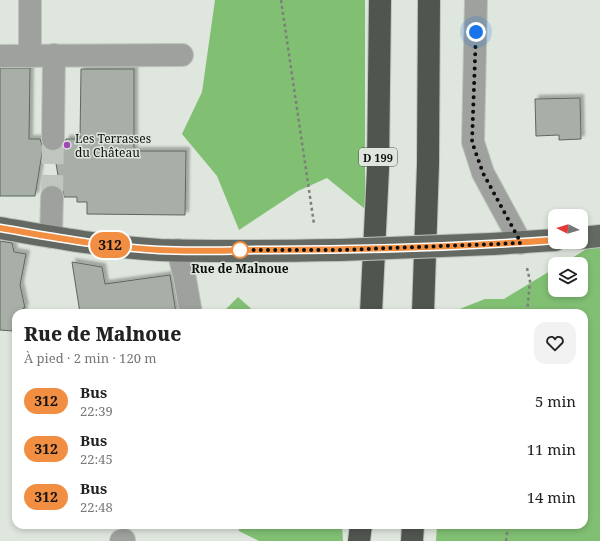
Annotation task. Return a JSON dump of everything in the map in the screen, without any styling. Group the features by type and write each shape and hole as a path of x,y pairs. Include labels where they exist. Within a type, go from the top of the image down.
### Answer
{"highway":[{"name":"D 199","path":"371,309 378,169 380,0"},
{"path":"423,309 428,164 429,0"},
{"path":"359,541 360,529"},
{"path":"412,541 413,529"}],"main road":[{"path":"0,228 123,247 178,250 340,250 548,241"},
{"path":"588,237 600,236"}],"lane":[{"path":"30,0 30,55"},
{"path":"476,0 472,142 483,173 521,243"},
{"path":"53,139 54,55"},
{"path":"0,56 182,55"},
{"path":"51,237 52,196"},
{"path":"178,250 190,309"}],"path":[{"path":"281,0 318,250"},
{"path":"521,243 530,281 527,309"},
{"path":"506,541 508,529"}],"green space":[{"path":"215,0 365,0 365,209 327,178 298,191 239,230 217,176 182,134 202,92"},
{"path":"600,241 600,541 436,541 437,529 588,529 588,309 460,309 485,299 504,299 548,272 548,297 588,297 588,257 574,257"},
{"path":"238,297 252,309 226,309"},
{"path":"239,529 342,529 343,541 259,541 239,531"}],"building":[{"path":"0,68 30,68 29,139 40,139 43,147 35,196 0,196"},
{"name":"Les Terrasses du Château","path":"81,69 134,69 134,151 186,151 185,215 87,214 87,202 77,202 77,197 64,197 63,191 60,188 54,151 59,150 64,146 66,139 80,139"},
{"path":"580,98 581,139 559,140 559,135 536,136 535,99"},
{"path":"0,241 12,243 14,252 26,254 20,285 25,308 12,309 12,331 0,330"},
{"path":"72,262 102,267 105,284 170,275 175,309 79,309"}],"tunnel":[{"path":"52,197 53,139"}],"bus line":[{"name":"312","path":"0,228 55,238 123,247 160,250 340,250 548,241"}],"place":[{"name":"Les Terrasses du Château","path":"67,145"},
{"name":"Rue de Malnoue","path":"240,250"}],"route":[{"path":"240,250 236,250 340,250 521,243 483,173 472,142 476,32"}]}
